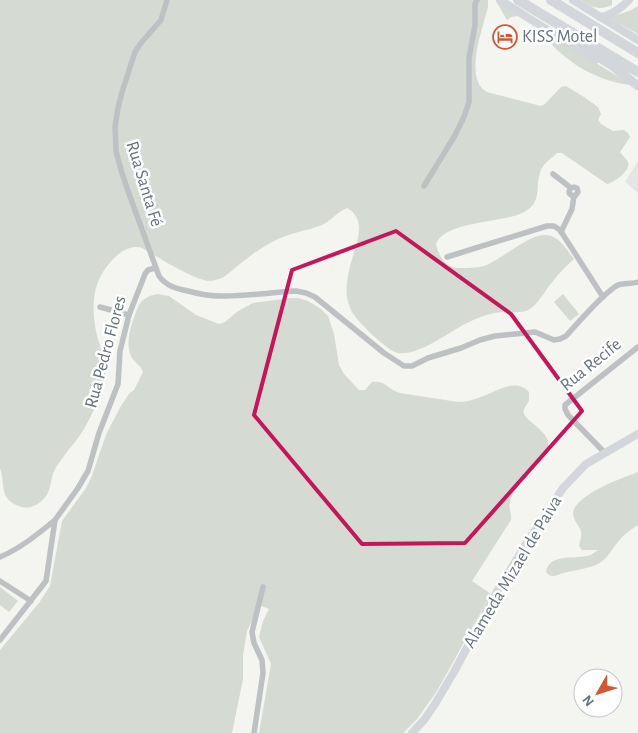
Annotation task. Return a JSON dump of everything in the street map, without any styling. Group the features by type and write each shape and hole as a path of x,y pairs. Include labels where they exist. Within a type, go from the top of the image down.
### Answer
{"highway":[{"path":"518,0 532,12 556,26 612,65 634,83"},
{"path":"518,0 638,72"},
{"path":"551,0 606,33 620,39 638,52"}],"street":[{"name":"Rua Santa Fé","path":"156,268 121,170 116,151 115,127 122,92 135,52 161,20 167,0"},
{"path":"424,186 454,137 469,102 469,58 477,0"},
{"path":"500,0 634,83"},
{"path":"572,0 638,40"},
{"path":"600,17 615,12 629,0"},
{"path":"553,174 571,188 569,193 574,196 572,209 562,232"},
{"path":"448,257 547,226 556,226 562,232 603,297"},
{"path":"156,268 162,280 167,284 201,294 220,296 296,291 306,293 319,300 384,353 402,365 407,366 495,336 535,332 554,340 560,339 566,336 603,297 619,285 638,282"},
{"name":"Rua Pedro Flores","path":"0,640 47,578 55,520 83,482 88,471 99,433 118,384 120,351 128,314 145,274 148,270 156,268"},
{"path":"100,307 128,314"},
{"name":"Rua Recife","path":"605,453 568,415 565,407 638,347"},
{"name":"Alameda Mizael de Paiva","path":"412,733 435,704 499,588 563,488 586,464 638,434"},
{"path":"0,557 31,540 55,520"},
{"path":"0,582 31,601"},
{"path":"254,733 263,664 253,639 252,629 263,587"}],"highlighted area":[{"path":"396,231 511,314 582,411 465,543 362,544 254,415 292,270"}],"shaded area":[{"path":"0,0 488,0 475,65 476,76 480,85 487,92 541,106 561,87 566,86 598,107 601,114 598,120 601,124 613,131 624,130 628,133 630,137 620,152 628,162 627,169 621,176 607,184 562,153 557,153 542,167 536,199 529,209 513,216 461,227 441,236 436,244 439,253 447,264 456,268 484,266 523,243 545,235 558,240 574,259 558,275 535,305 528,310 489,314 461,326 421,349 410,352 401,353 388,348 365,328 351,310 347,298 347,284 359,229 358,221 354,214 347,208 322,225 280,238 267,245 248,257 224,277 213,281 194,277 142,248 135,247 121,252 105,270 98,282 94,296 95,325 105,371 104,383 98,400 82,432 55,469 46,496 34,506 24,507 12,503 6,496 0,468"},
{"path":"581,0 612,0 612,5 603,8 595,7"},
{"path":"496,1 518,16 507,20"},
{"path":"638,6 638,34 609,18 631,10"},
{"path":"540,29 632,85 605,79 580,67 557,50"},
{"path":"638,161 638,193 625,182"},
{"path":"157,294 169,296 196,315 219,324 253,303 291,298 308,301 328,316 334,334 339,365 344,374 359,390 365,390 372,382 381,382 400,393 458,402 475,399 512,386 524,388 529,392 529,400 524,414 546,437 548,442 547,449 512,496 510,504 511,520 472,581 491,594 437,691 417,719 403,733 259,733 271,664 259,637 263,621 269,609 259,605 247,631 243,655 243,679 232,733 0,733 0,650 39,603 50,586 62,521 86,488 106,435 121,406 134,390 143,372 131,356 128,344 129,337 139,305 146,298"},
{"path":"563,294 579,314 570,321 554,302"},
{"path":"638,472 638,525 621,538 598,564 554,576 548,574 546,572 548,566 558,559 591,555 598,550 582,550 579,546 581,533 573,516 576,506 600,488"},
{"path":"0,587 18,601 9,612 0,605"}],"place":[{"name":"KISS Motel","path":"505,37"}]}
